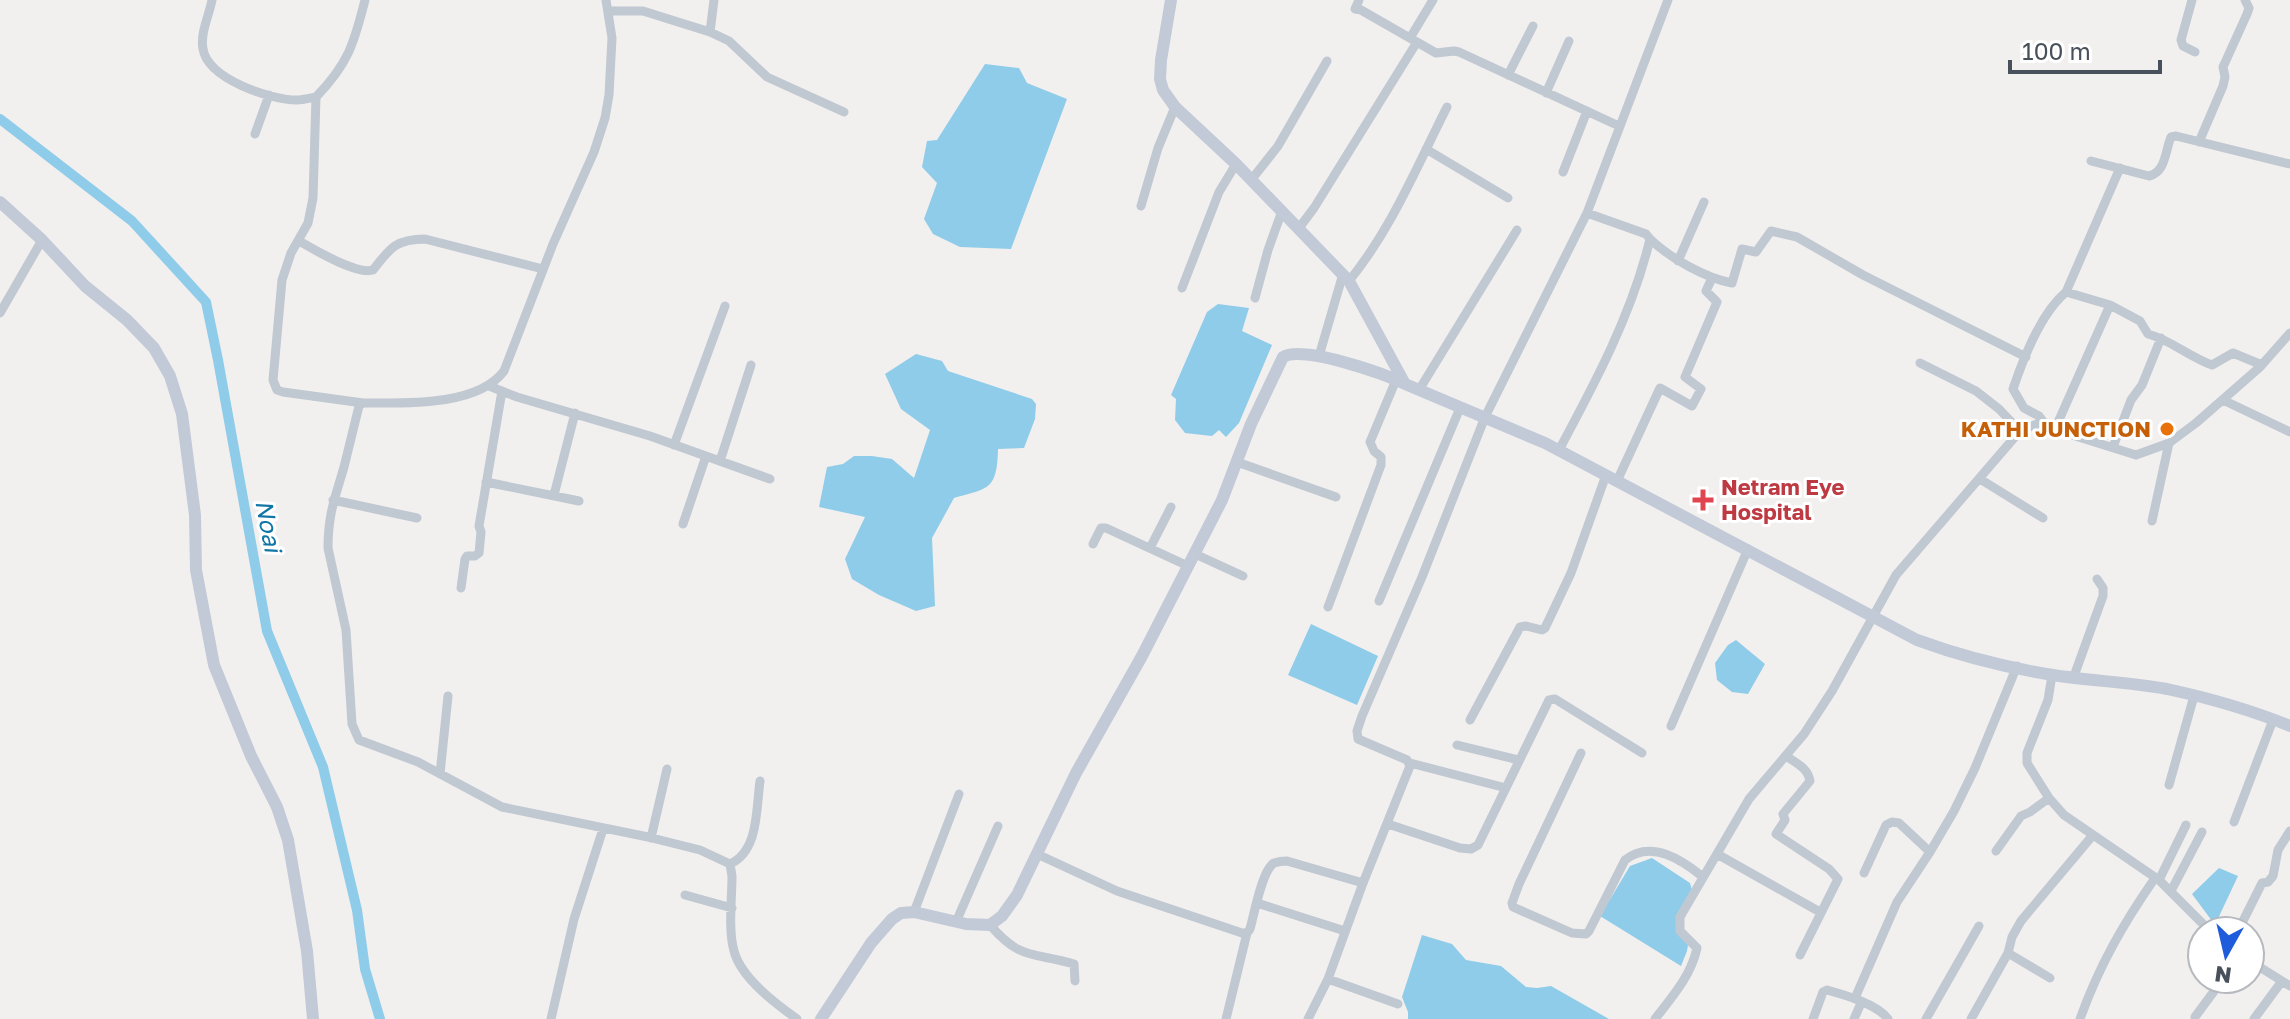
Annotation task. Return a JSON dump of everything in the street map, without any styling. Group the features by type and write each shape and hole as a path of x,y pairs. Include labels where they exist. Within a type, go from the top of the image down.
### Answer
{"street":[{"path":"212,0 203,35 203,51 216,72 269,95 298,100 316,97 329,84 349,54 365,0"},
{"path":"316,97 313,198 308,223 291,253 282,280 275,344 275,386 283,392 363,403 428,401 466,394 489,386 504,371 543,269 594,152 609,95 612,38 606,0"},
{"path":"710,32 714,0"},
{"path":"1171,0 1160,79 1163,90 1175,107 1252,179 1346,277 1400,382"},
{"path":"1359,0 1355,9 1436,53 1459,52 1619,126"},
{"path":"1299,228 1314,208 1413,40 1433,0"},
{"path":"1506,788 1410,763 1358,739 1357,731 1485,417 1587,213 1668,0"},
{"path":"2192,0 2181,40 2183,46 2195,52"},
{"path":"2199,142 2223,86 2223,67 2249,8 2245,0"},
{"path":"609,11 643,11 710,32 729,41 767,77 844,112"},
{"path":"1508,75 1533,26"},
{"path":"1546,93 1569,41"},
{"path":"1252,179 1278,146 1327,61"},
{"path":"255,134 269,95"},
{"path":"1141,206 1158,148 1175,107"},
{"path":"1319,356 1346,277 1367,258 1387,227 1447,107"},
{"path":"1563,172 1587,111"},
{"path":"2091,161 2149,176 2157,174 2171,137 2290,164"},
{"path":"1426,149 1508,198"},
{"path":"1182,288 1219,192 1236,164"},
{"path":"2051,428 2039,416 2024,408 2013,389 2054,302 2066,292 2120,168"},
{"path":"0,202 42,240 85,286 127,320 154,348 170,376 182,414 195,515 196,570 214,665 251,756 277,807 288,840 307,951 313,1019"},
{"path":"1678,261 1704,202"},
{"path":"1255,298 1282,211"},
{"path":"1587,213 1646,234 1678,261 1712,278 1732,283 1742,249 1756,252 1771,231 1797,237 1863,275 2026,357"},
{"path":"1419,390 1517,230"},
{"path":"299,241 368,272 395,243 410,239 425,239 543,269"},
{"path":"1559,450 1606,359 1650,239"},
{"path":"0,313 42,240"},
{"path":"1470,720 1520,627 1545,628 1611,478 1660,388 1692,406 1701,389 1685,377 1717,302 1706,291 1712,278"},
{"path":"2066,292 2110,305 2140,321 2148,334 2161,338 2197,360 2212,365 2233,353 2262,365"},
{"path":"2051,428 2110,305"},
{"path":"674,445 725,306"},
{"path":"1655,1019 1685,979 1697,948 1680,931 1680,917 1749,799 1804,734 1860,644 1896,575 2020,431 2037,424 2136,455 2169,443 2196,423 2262,365 2290,333"},
{"path":"2113,447 2131,400 2142,385 2161,338"},
{"path":"990,925 1002,916 1017,895 1076,773 1142,656 1222,500 1256,413 1283,357 1289,353 1319,356 1400,382 1518,429 1917,640 1944,650 2052,675 2167,689 2221,702 2290,726"},
{"path":"1920,363 1976,391 2020,431"},
{"path":"720,461 751,365"},
{"path":"1328,607 1381,465 1381,457 1370,442 1400,382"},
{"path":"489,386 770,479"},
{"path":"461,588 465,559 479,553 479,526 502,391"},
{"path":"2223,400 2290,432"},
{"path":"363,403 359,406 333,500 328,548 346,630 352,724 359,740 418,762 502,807 700,850 730,864 740,860 749,847 760,781"},
{"path":"1379,601 1460,408"},
{"path":"554,495 575,413"},
{"path":"2152,521 2169,443"},
{"path":"683,524 706,456"},
{"path":"1237,462 1336,497"},
{"path":"1980,479 2043,518"},
{"path":"486,482 579,501"},
{"path":"333,500 417,518"},
{"path":"1150,548 1171,507"},
{"path":"1093,544 1101,528 1106,528 1188,566"},
{"path":"1671,726 1748,549"},
{"path":"1195,554 1243,576"},
{"path":"2074,676 2103,596 2103,588 2097,579"},
{"path":"1854,1019 1858,1000 1897,902 1954,811 2017,666"},
{"path":"2052,675 2048,700 2027,753 2027,763 2064,815 2157,879 2194,915"},
{"path":"440,774 448,696"},
{"path":"2169,785 2194,696"},
{"path":"1388,824 1460,848 1471,849 1478,845 1549,700 1555,699 1642,753"},
{"path":"2234,822 2273,720"},
{"path":"1457,745 1519,760"},
{"path":"1581,753 1525,872 1513,907 1572,933 1586,934 1625,860 1633,854 1644,851 1677,858 1703,877"},
{"path":"1786,756 1804,768 1810,781 1783,814 1785,820 1776,834 1829,869 1838,879 1800,955"},
{"path":"1308,1019 1328,979 1410,763"},
{"path":"651,838 667,769"},
{"path":"914,912 959,794"},
{"path":"1996,851 2021,816 2049,798"},
{"path":"1864,873 1886,825 1892,822 1899,823 1930,852"},
{"path":"2080,1019 2113,942 2130,913 2157,879 2186,825"},
{"path":"956,922 998,826"},
{"path":"551,1019 583,887 603,829"},
{"path":"2246,915 2262,883 2273,876 2278,850 2290,831"},
{"path":"2171,891 2202,832"},
{"path":"1971,1019 2008,953 2021,921 2093,835"},
{"path":"1037,854 1117,891 1247,933"},
{"path":"1717,854 1820,912"},
{"path":"1226,1019 1247,933 1269,868 1276,862 1287,861 1363,883"},
{"path":"730,864 734,952 749,977 797,1019"},
{"path":"685,895 732,908"},
{"path":"1257,903 1345,931"},
{"path":"821,1019 871,943 901,913 914,912 956,922 990,925 1017,950 1074,964 1075,981"},
{"path":"1926,1019 1979,926"},
{"path":"2008,953 2050,978"},
{"path":"2254,1019 2286,983 2266,971"},
{"path":"1328,979 1398,1004"},
{"path":"1813,1019 1823,992 1827,990 1858,1000 1881,1011 1888,1019"},
{"path":"2195,1017 2211,995"}],"water":[{"path":"985,64 1019,68 1027,83 1067,99 1011,249 960,247 933,234 924,219 937,183 922,167 927,141 937,140"},
{"path":"1218,304 1249,308 1242,331 1272,345 1239,423 1226,437 1219,430 1212,436 1185,433 1175,420 1176,399 1171,395 1207,312"},
{"path":"916,354 942,361 948,371 1032,399 1036,404 1035,419 1024,448 998,449 996,473 989,485 954,498 932,538 935,606 916,611 852,579 845,559 865,517 819,507 827,467 843,464 854,456 892,459 914,478 930,430 901,409 885,374"},
{"path":"1311,624 1378,656 1357,705 1288,675"},
{"path":"1736,640 1765,664 1748,694 1732,692 1717,680 1715,663 1728,645"},
{"path":"1652,858 1690,883 1694,898 1680,927 1689,939 1681,966 1600,916 1630,866"},
{"path":"2219,868 2238,876 2220,915 2208,915 2192,894"},
{"path":"1422,935 1452,944 1466,960 1501,966 1526,987 1551,986 1609,1019 1408,1019 1402,997"}],"waterway":[{"name":"Noai","path":"0,119 132,221 206,302 267,631 323,767 357,910 365,969 380,1019"}],"place":[{"name":"KATHI JUNCTION","path":"2167,429"},
{"name":"Netram Eye Hospital","path":"1703,500"}]}
